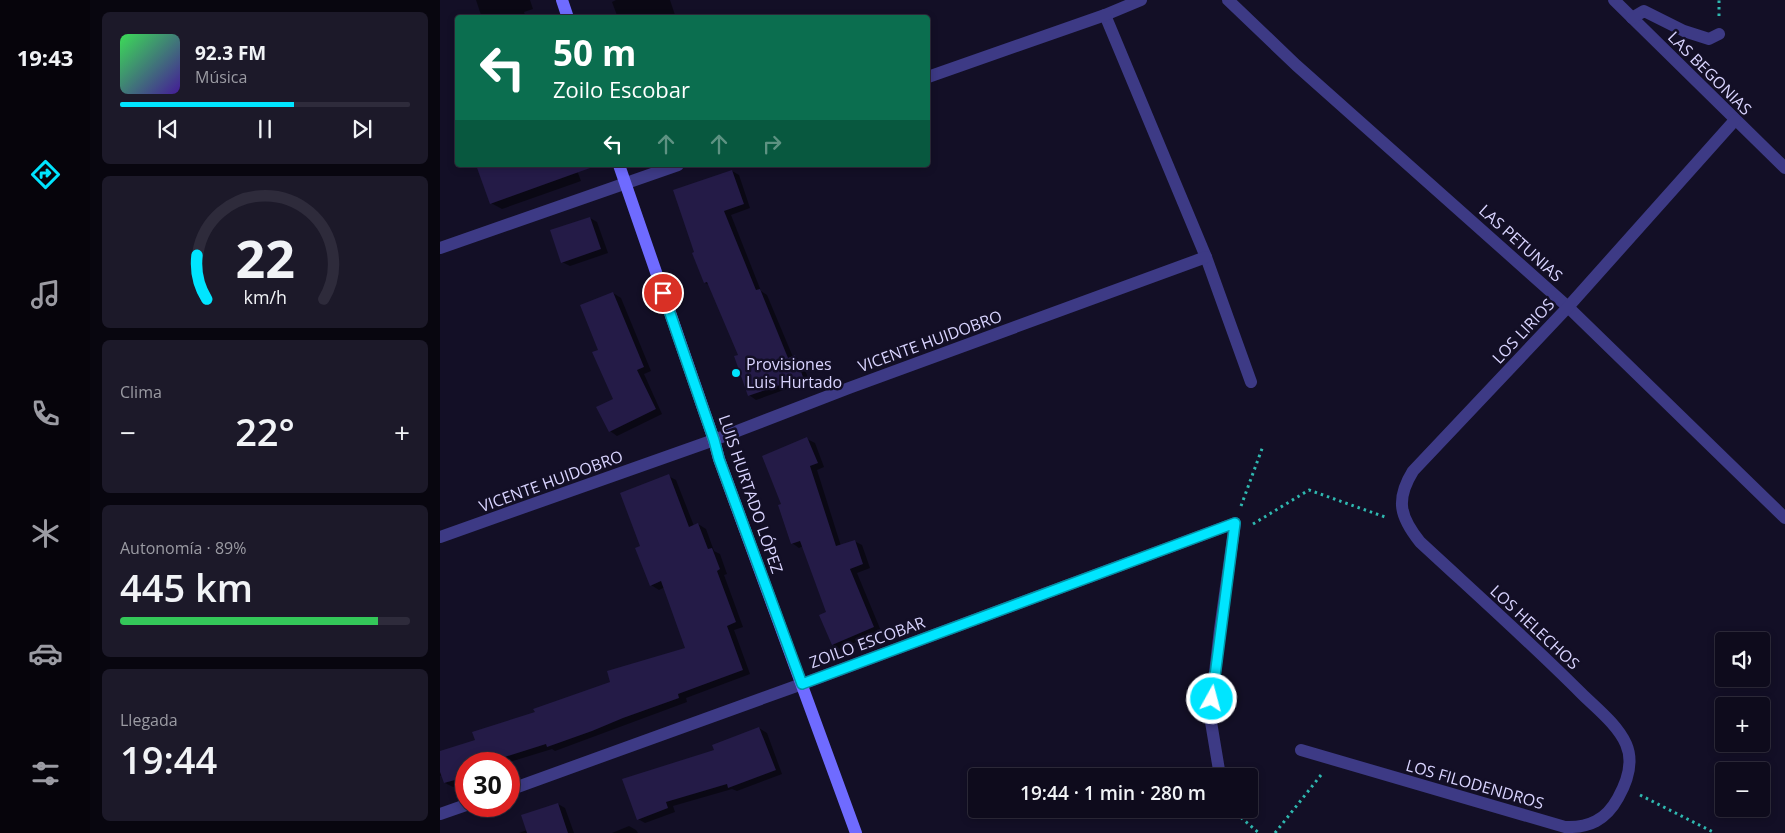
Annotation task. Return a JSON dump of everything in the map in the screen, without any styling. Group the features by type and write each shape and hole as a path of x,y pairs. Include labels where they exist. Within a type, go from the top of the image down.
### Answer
{"street":[{"path":"562,0 567,15"},
{"path":"930,76 1105,15 1141,0"},
{"name":"LAS PETUNIAS","path":"1228,0 1296,65 1568,307 1785,518"},
{"name":"LAS BEGONIAS","path":"1614,0 1785,168"},
{"path":"1632,18 1644,11 1684,31 1709,39 1719,34"},
{"path":"1105,15 1206,257 1252,382"},
{"name":"LOS LIRIOS","path":"1402,499 1406,484 1414,471 1568,307 1735,120"},
{"name":"LUIS HURTADO LÓPEZ","path":"620,167 722,468 856,833"},
{"path":"440,248 672,167"},
{"name":"VICENTE HUIDOBRO","path":"440,538 714,440 849,388 1206,257"},
{"name":"LOS HELECHOS","path":"1402,499 1407,525 1420,542 1557,669 1620,732 1627,746 1629,761 1628,775 1624,787"},
{"path":"1219,768 1210,716 1235,523"},
{"name":"ZOILO ESCOBAR","path":"520,786 802,684 1235,523"},
{"name":"LOS FILODENDROS","path":"1301,750 1565,828 1578,828 1591,824 1602,817 1614,805 1624,787"},
{"path":"440,814 455,808"}],"path":[{"path":"1262,446 1235,523 1249,526 1309,490 1407,525"},
{"path":"1275,833 1334,759"},
{"path":"1624,787 1715,833"},
{"path":"1242,818 1259,833"}],"building":[{"path":"477,167 590,167 590,168 490,204"},
{"path":"732,170 744,204 724,211 756,290 760,289 788,358 795,355 803,377 748,396 734,356 738,355 707,282 704,283 692,253 694,252 673,190"},
{"path":"590,217 601,249 561,263 550,230"},
{"path":"613,292 644,367 637,370 656,409 609,432 596,407 613,399 592,352 598,350 580,305"},
{"path":"807,437 818,463 810,466 836,546 855,540 863,564 850,569 874,627 832,645 819,615 826,612 800,541 791,544 778,505 781,504 762,456"},
{"path":"669,474 689,527 698,523 708,549 712,548 720,569 717,571 736,622 727,626 743,670 678,694 679,698 547,747 546,744 520,752 455,752 455,780 444,783 440,772 440,751 475,740 472,732 535,712 533,709 610,682 607,671 685,648 661,581 650,586 635,548 640,546 620,493"},
{"path":"759,727 776,770 728,788 727,784 666,802 668,808 637,820 622,779 714,750 712,745"},
{"path":"558,803 568,833 527,833 521,815"}],"place":[{"name":"Provisiones Luis Hurtado","path":"736,373"}],"route":[{"path":"663,293 719,459 802,684 1235,523 1212,699"}]}
